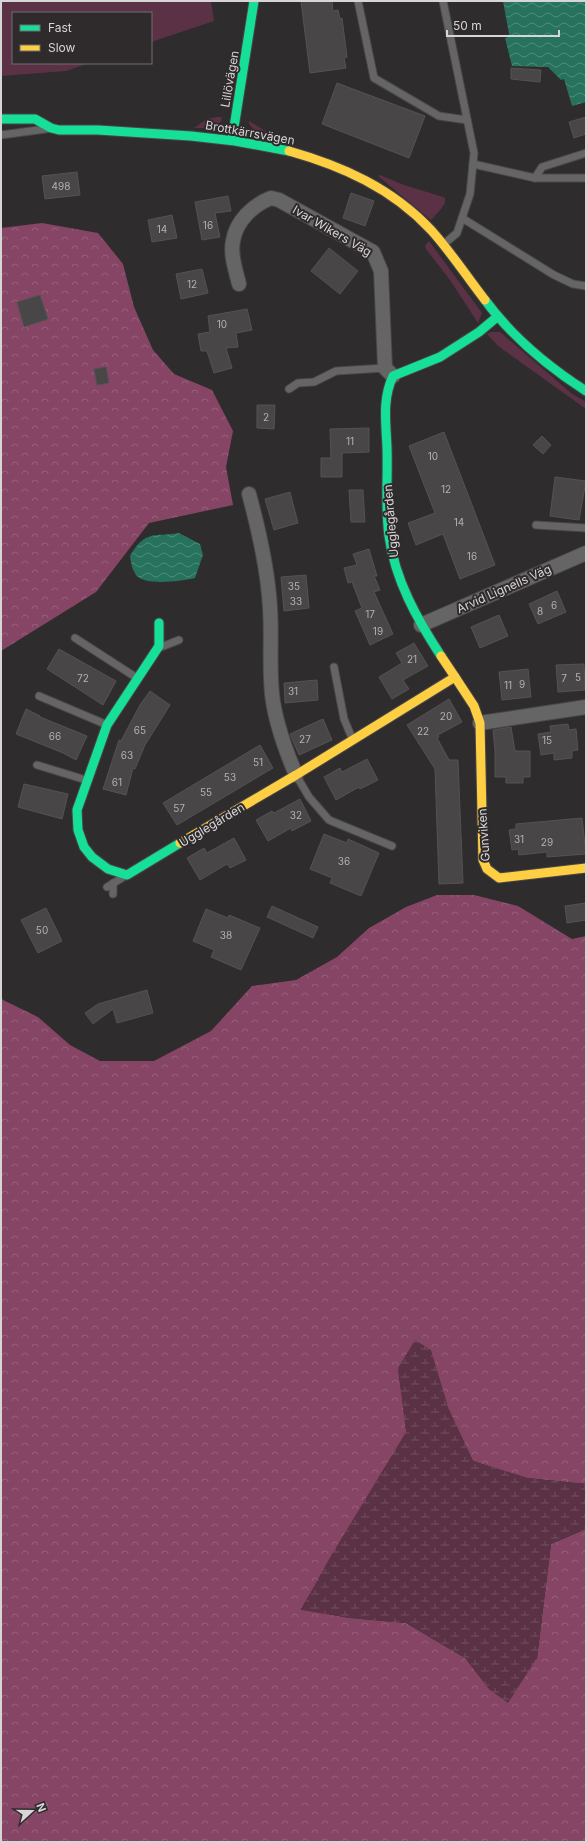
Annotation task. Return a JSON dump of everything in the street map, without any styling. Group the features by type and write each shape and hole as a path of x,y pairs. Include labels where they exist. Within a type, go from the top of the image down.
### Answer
{"street":[{"name":"Lillövägen","path":"232,140 252,22 254,1"},
{"path":"1,119 38,119 51,129"},
{"name":"Brottkärrsvägen","path":"51,129 94,129 232,140 303,154 337,165 362,177 382,189 405,206 430,229 497,316 516,337 547,365 586,391"},
{"name":"Ivar Wikers Väg","path":"240,284 233,261 232,242 235,232 251,209 261,202 271,198 279,200 374,252 381,271 389,372"},
{"path":"389,372 440,357 479,332 497,316"},
{"name":"Ugglegården","path":"127,875 296,775 455,677 421,625 402,586 391,546 388,495 386,392 389,372"},
{"path":"249,494 259,534 268,593 272,693 276,720 284,746 296,775"},
{"name":"Arvid Lignells Väg","path":"421,625 586,552"},
{"path":"127,875 108,870 92,857 84,846 78,830 77,810 86,780 107,725 157,648 160,635 159,623"},
{"name":"Gunviken","path":"455,677 474,706 480,722 483,860 487,869 499,878 586,868"},
{"path":"480,722 586,707"}],"lane":[{"path":"358,1 374,78 439,116 467,120"},
{"path":"443,1 474,153 470,194 457,233 443,246"},
{"path":"246,8 252,22"},
{"path":"1,135 51,129"},
{"path":"535,178 542,167 586,153"},
{"path":"473,164 535,178 586,178"},
{"path":"462,218 554,275 573,284 586,286"},
{"path":"289,389 298,383 314,382 336,371 389,372"},
{"path":"536,525 586,528"},
{"path":"75,638 138,678"},
{"path":"157,648 179,640"},
{"path":"334,667 344,719 353,740"},
{"path":"39,696 107,725"},
{"path":"37,765 86,780"},
{"path":"296,775 309,797 329,820 392,846"},
{"name":"Ugglegården","path":"113,894 110,885 127,875"}],"green space":[{"path":"1,1 211,1 214,21 152,42 152,12 12,12 12,64 86,64 66,71 1,76"},
{"path":"222,117 221,122 209,128 194,128 207,119"},
{"path":"249,121 275,137 275,140 257,134 249,124"},
{"path":"380,175 404,185 443,197 445,198 445,203 431,220 378,176"},
{"path":"42,223 98,233 123,264 134,307 153,350 174,374 212,390 233,431 226,467 233,505 149,523 96,592 1,651 1,228"},
{"path":"429,241 482,313 478,323 450,280 426,249 425,246"},
{"path":"491,332 500,332 571,393 586,402 586,409 498,346 487,334"},
{"path":"437,895 474,895 518,906 572,939 586,936 586,1484 527,1478 473,1461 449,1410 398,1369 407,1432 301,1609 350,1618 406,1623 465,1658 490,1690 537,1658 551,1544 586,1529 586,1842 1,1842 1,997 3,1000 38,1017 70,1045 100,1061 154,1061 211,1031 252,986 296,980 337,957 369,928 406,907"},
{"path":"415,1340 431,1350 449,1410 473,1461 527,1478 586,1484 586,1529 551,1544 537,1658 508,1703 490,1690 465,1658 406,1623 350,1618 301,1610 329,1559 406,1432 398,1368"}],"water":[{"path":"503,1 586,1 586,102 572,106 564,79 561,80 548,67 512,66 505,38 509,37 509,34"},
{"path":"179,533 200,544 203,555 195,578 156,582 142,579 135,574 130,556 140,542 150,536"}],"building":[{"path":"301,1 332,1 333,11 338,10 340,19 342,18 347,57 344,58 346,68 310,73"},
{"path":"511,68 541,70 540,82 511,79"},
{"path":"337,83 425,116 409,158 322,124"},
{"path":"586,117 586,134 574,138 569,122"},
{"path":"77,172 80,195 45,199 42,176"},
{"path":"351,193 374,201 365,226 343,218"},
{"path":"228,196 231,211 215,213 220,237 202,240 195,202"},
{"path":"172,215 177,238 152,242 148,220"},
{"path":"329,248 358,271 340,294 311,271"},
{"path":"202,269 208,293 181,299 176,274"},
{"path":"40,295 48,319 24,327 17,302"},
{"path":"247,309 252,330 236,333 238,347 226,348 232,368 214,373 207,351 201,351 198,334 210,332 208,316"},
{"path":"106,367 109,383 97,385 94,369"},
{"path":"257,405 275,405 274,429 257,428"},
{"path":"369,428 369,452 342,453 342,477 321,477 321,458 331,458 330,429"},
{"path":"444,432 495,565 460,579 443,534 416,545 408,523 435,513 409,446"},
{"path":"542,436 551,445 543,454 533,445"},
{"path":"555,477 586,481 579,520 550,516"},
{"path":"349,490 363,490 365,522 351,522"},
{"path":"290,492 298,523 274,530 265,499"},
{"path":"369,549 377,576 374,576 380,590 374,592 393,634 370,645 355,611 362,608 352,582 348,583 344,568 357,565 353,554"},
{"path":"306,575 309,608 284,611 281,577"},
{"path":"557,591 566,612 538,624 529,604"},
{"path":"499,615 508,636 480,648 471,627"},
{"path":"414,643 428,666 403,680 409,689 392,699 379,677 402,663 396,653"},
{"path":"59,649 116,681 103,705 47,669"},
{"path":"584,664 585,690 558,692 556,665"},
{"path":"528,669 531,697 502,700 499,672"},
{"path":"317,680 318,700 285,703 284,683"},
{"path":"150,691 170,705 145,745 135,769 133,768 126,795 103,789 119,740 121,741 140,705"},
{"path":"449,699 462,722 438,735 439,737 437,738 449,760 458,760 463,883 439,884 435,769 407,725"},
{"path":"26,709 40,717 87,736 76,760 63,753 16,734"},
{"path":"323,719 332,740 299,755 290,734"},
{"path":"568,724 569,730 576,729 578,750 572,751 572,758 554,760 554,753 541,755 538,734 551,732 550,726"},
{"path":"511,727 515,751 530,751 530,777 523,777 523,783 506,783 506,777 495,777 493,730"},
{"path":"260,745 273,768 177,825 163,803"},
{"path":"367,759 378,780 360,789 359,787 336,800 324,777 340,768 342,772"},
{"path":"24,784 68,794 62,819 18,807"},
{"path":"300,799 311,821 292,831 291,828 268,841 256,820 272,811 274,813"},
{"path":"582,818 586,854 547,857 547,852 519,855 518,849 512,850 509,830 516,829 516,824"},
{"path":"324,834 347,843 348,839 379,853 361,896 330,883 332,878 310,869"},
{"path":"234,838 246,860 230,868 227,864 200,880 187,858 204,848 207,853"},
{"path":"586,903 586,920 567,923 565,906"},
{"path":"272,906 318,927 313,938 267,917"},
{"path":"46,908 62,941 38,953 21,920"},
{"path":"206,909 228,918 229,915 260,928 241,970 211,957 214,950 193,941"},
{"path":"147,990 153,1013 117,1023 113,1009 93,1024 85,1013 98,1004"}],"traffic: fast":[{"path":"232,140 254,1"},
{"path":"1,119 35,119 51,128 59,130 98,130 191,136 235,141 289,151"},
{"path":"485,300 507,327 531,350 558,372 586,391"},
{"path":"441,656 408,599 396,568 392,552 387,514 387,393 393,376 440,357 479,332 497,317"},
{"path":"159,623 159,646 107,725 77,810 78,830 84,847 92,857 108,869 127,875 180,843"}],"traffic: slow":[{"path":"289,151 328,164 365,180 400,202 416,215 438,238 485,300"},
{"path":"180,843 296,775 455,677 441,656"},
{"path":"455,677 474,706 480,723 483,860 487,869 499,878 586,868"}]}
